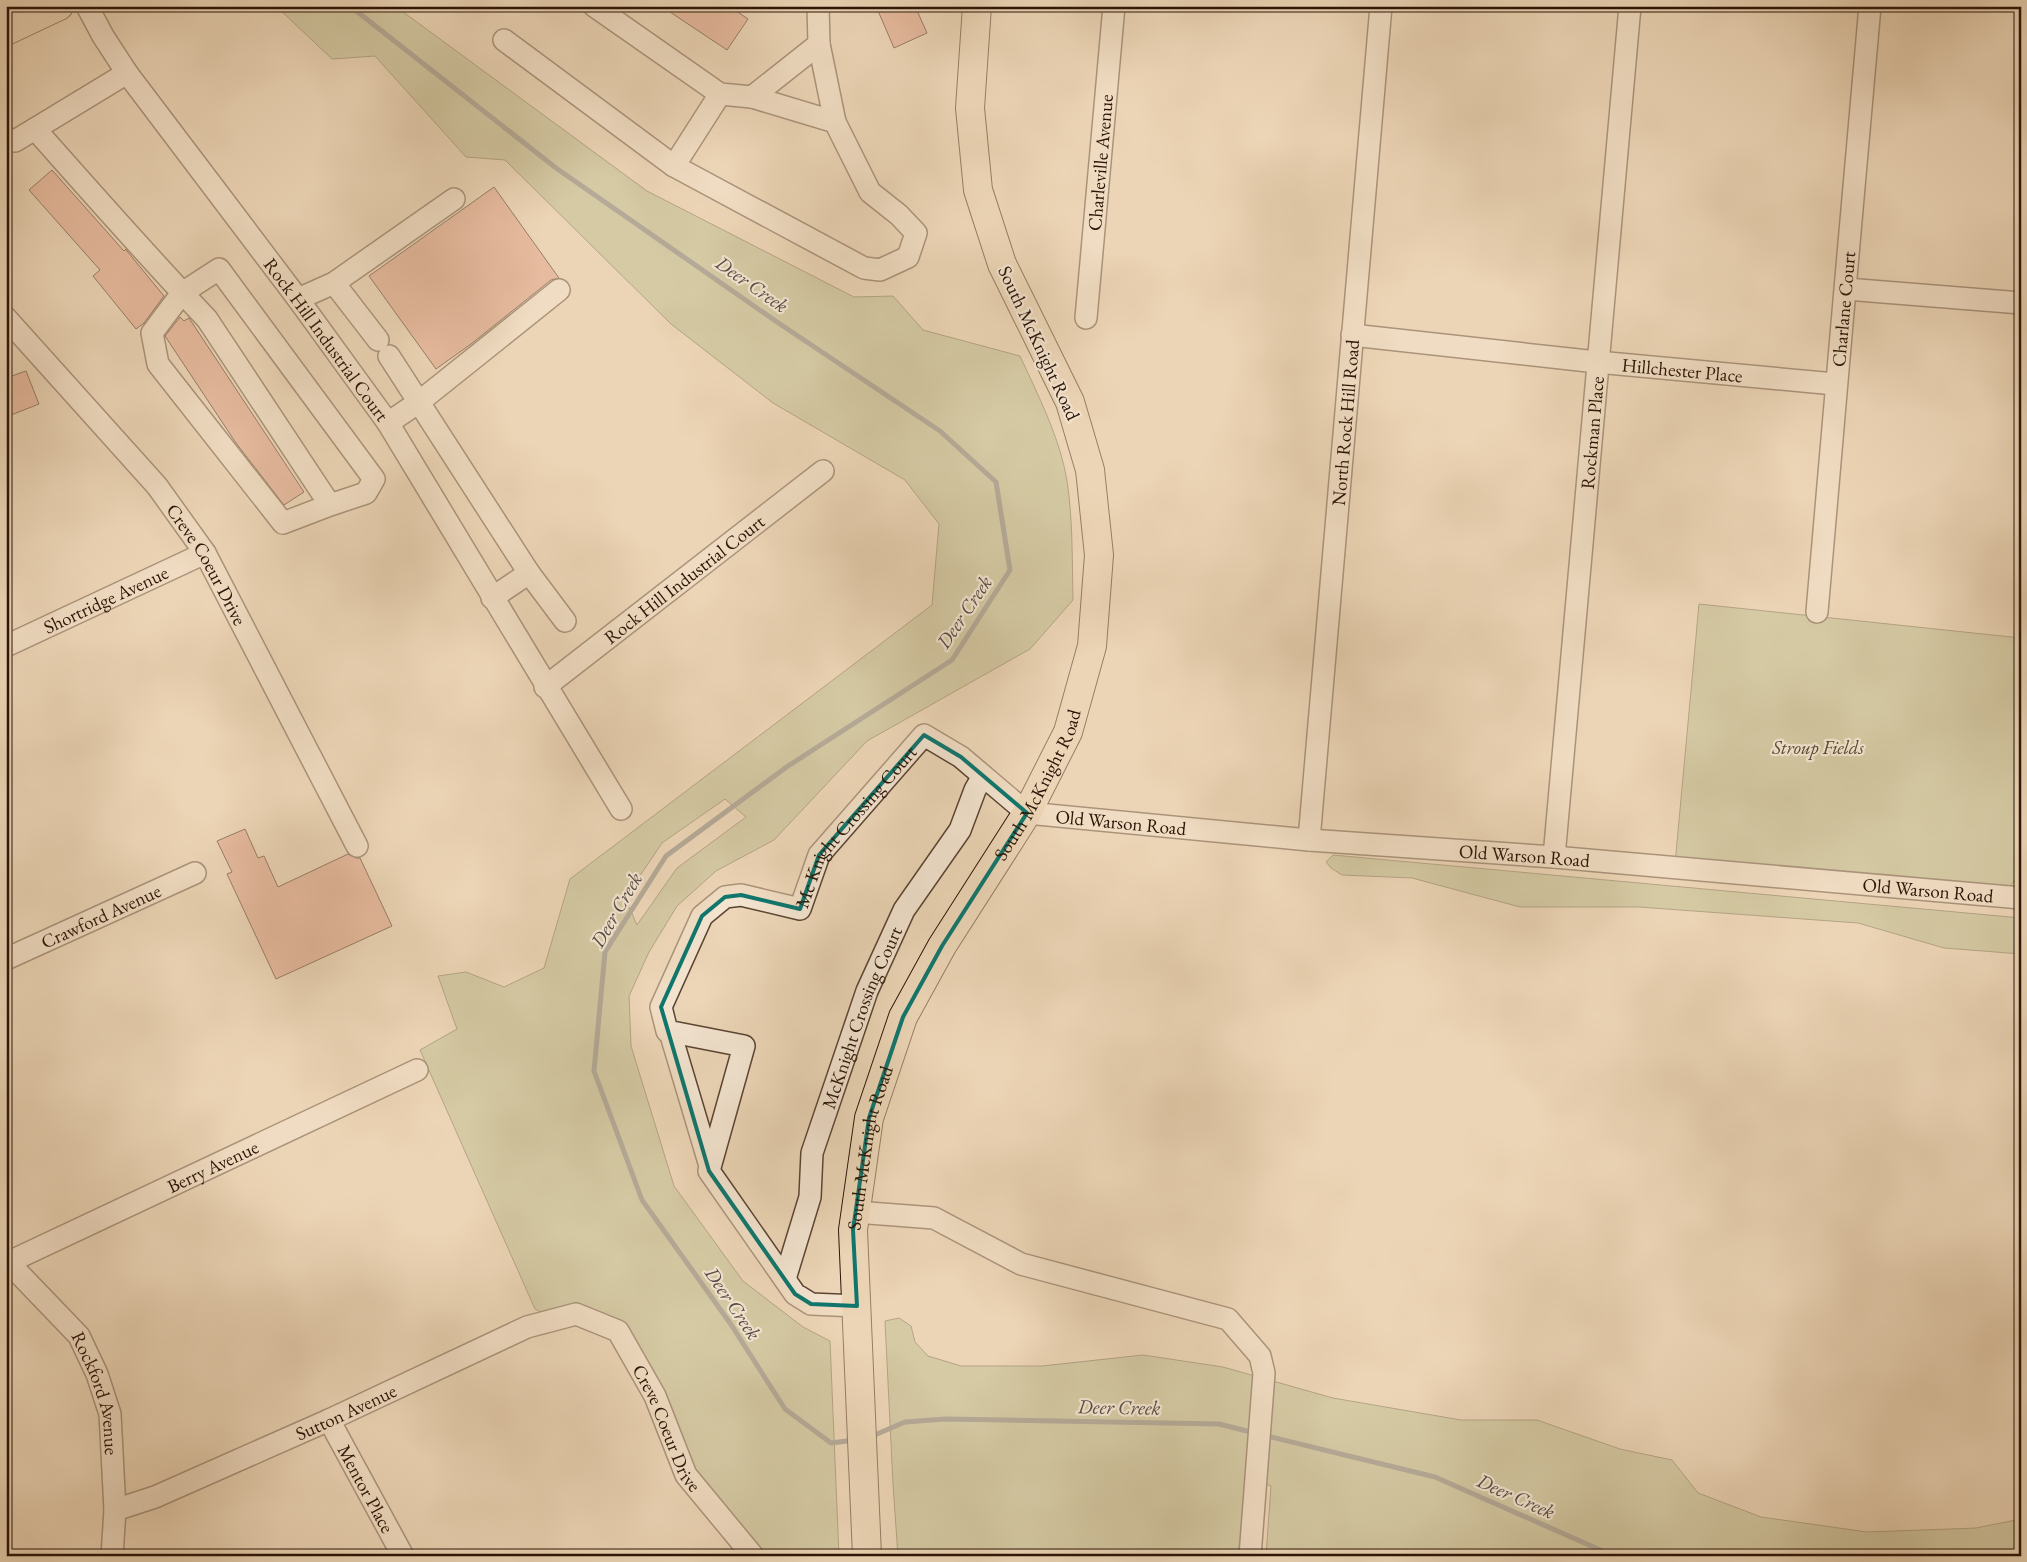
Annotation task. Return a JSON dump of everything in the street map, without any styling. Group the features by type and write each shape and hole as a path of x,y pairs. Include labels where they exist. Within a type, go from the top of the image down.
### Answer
{"main road":[{"path":"6,31 30,13 60,6"},
{"name":"South McKnight Road","path":"868,1556 853,1230 869,1118 902,1017 942,946 1027,813 1068,732 1092,646 1099,555 1090,470 1070,402 1002,264 978,190 970,108 977,6"}],"street":[{"name":"Rock Hill Industrial Court","path":"87,6 103,36 127,73 298,299 388,423 620,809"},
{"path":"594,6 720,94 752,97 835,122"},
{"path":"504,40 674,166 864,268 880,270 908,257 916,233 899,215 870,192 835,122 819,44 818,6"},
{"name":"Charleville Avenue","path":"1086,318 1114,6"},
{"name":"North Rock Hill Road","path":"1309,840 1381,6"},
{"name":"Rockman Place","path":"1554,858 1630,6"},
{"name":"Charlane Court","path":"1817,612 1835,384 1846,288 1870,6"},
{"path":"752,97 819,44"},
{"path":"6,138 16,141 127,73"},
{"path":"674,166 720,94"},
{"path":"35,129 135,242 207,319 330,505"},
{"path":"298,299 334,283 454,199"},
{"path":"219,269 374,479 366,493 330,505 283,523 158,364 152,333 182,293 219,269"},
{"path":"334,283 384,348 530,573 565,621"},
{"path":"1846,288 2021,304"},
{"path":"388,423 419,402 559,290"},
{"name":"Creve Coeur Drive","path":"9,327 157,486 205,553 357,846"},
{"name":"Hillchester Place","path":"1352,335 1597,362 1835,384"},
{"name":"Rock Hill Industrial Court","path":"546,687 823,471"},
{"name":"Shortridge Avenue","path":"6,646 205,553"},
{"path":"492,598 530,573"},
{"name":"Mc Knight Crossing Court","path":"857,1306 811,1304 795,1294 709,1171 710,1166 661,1008 702,916 725,896 741,894 800,909 820,855 924,735 961,758 1027,813"},
{"name":"McKnight Crossing Court","path":"785,1278 810,1197 812,1153 867,990 904,910 960,830 975,790 983,776"},
{"name":"Old Warson Road","path":"1027,813 1309,840 1554,858 2021,898"},
{"name":"Crawford Avenue","path":"6,959 194,873"},
{"path":"670,1032 744,1046 710,1166"},
{"name":"Berry Avenue","path":"8,1261 417,1070"},
{"path":"856,1212 934,1218 1021,1264 1228,1320 1260,1356 1264,1373 1250,1556"},
{"name":"Rockford Avenue","path":"8,1261 80,1336 97,1374 110,1414 115,1510 112,1556"},
{"name":"Creve Coeur Drive","path":"576,1314 618,1331 655,1396 686,1476 753,1556"},
{"name":"Sutton Avenue","path":"115,1510 155,1497 329,1420 527,1328 576,1314"},
{"name":"Mentor Place","path":"329,1420 403,1556"}],"highlighted area":[{"path":"924,735 961,757 1027,813 942,946 903,1017 869,1118 853,1230 857,1306 811,1304 795,1294 709,1171 661,1007 702,916 725,897 741,895 800,909 819,855"}],"green space":[{"path":"276,6 395,6 647,191 854,297 893,296 923,330 1020,356 1048,417 1059,449 1067,481 1070,510 1073,600 1030,649 867,741 774,840 716,871 677,906 649,952 629,996 631,1046 674,1186 743,1281 803,1327 830,1341 839,1556 758,1556 697,1481 626,1336 535,1309 420,1050 457,1029 438,976 466,972 504,987 544,968 570,879 932,605 939,524 905,480 773,403 671,324 505,160 466,157 375,56 332,59","holes":["725,799 746,817 677,868 637,925 625,898 662,843"]},
{"name":"Stroup Fields","path":"1699,604 2021,638 2021,836 2016,879 2005,892 1675,864"},
{"path":"1333,855 2021,918 2021,954 1944,948 1858,923 1639,907 1520,907 1412,878 1342,875 1331,868 1326,862"},
{"path":"899,1318 911,1326 915,1342 928,1356 961,1366 1042,1366 1143,1355 1223,1367 1333,1398 1461,1420 1537,1420 1620,1449 1672,1460 1698,1493 1761,1517 1867,1532 1976,1528 2021,1519 2021,1556 1266,1556 1271,1486 1245,1477 1239,1556 898,1556 885,1321"}],"building":[{"path":"661,6 729,6 748,19 727,50"},
{"path":"876,6 915,6 927,33 894,48"},
{"path":"52,170 124,251 126,249 164,296 144,323 136,329 93,276 100,270 29,190"},
{"path":"494,187 559,278 551,280 471,344 436,369 369,276"},
{"path":"180,317 184,321 189,318 304,492 284,505 236,443 165,336"},
{"path":"26,371 39,404 6,417 6,378"},
{"path":"245,829 258,858 264,856 278,887 348,854 360,858 392,926 276,979 227,874 232,872 217,841"}],"waterway":[{"name":"Deer Creek","path":"350,6 556,168 777,322 940,431 996,482 1010,570 952,660 788,766 666,856 605,952 594,1071 642,1200 730,1323 785,1409 831,1443 855,1440"},
{"name":"Deer Creek","path":"870,1437 905,1422 945,1419 1219,1424 1255,1433"},
{"name":"Deer Creek","path":"1263,1435 1435,1477 1614,1556"}]}
